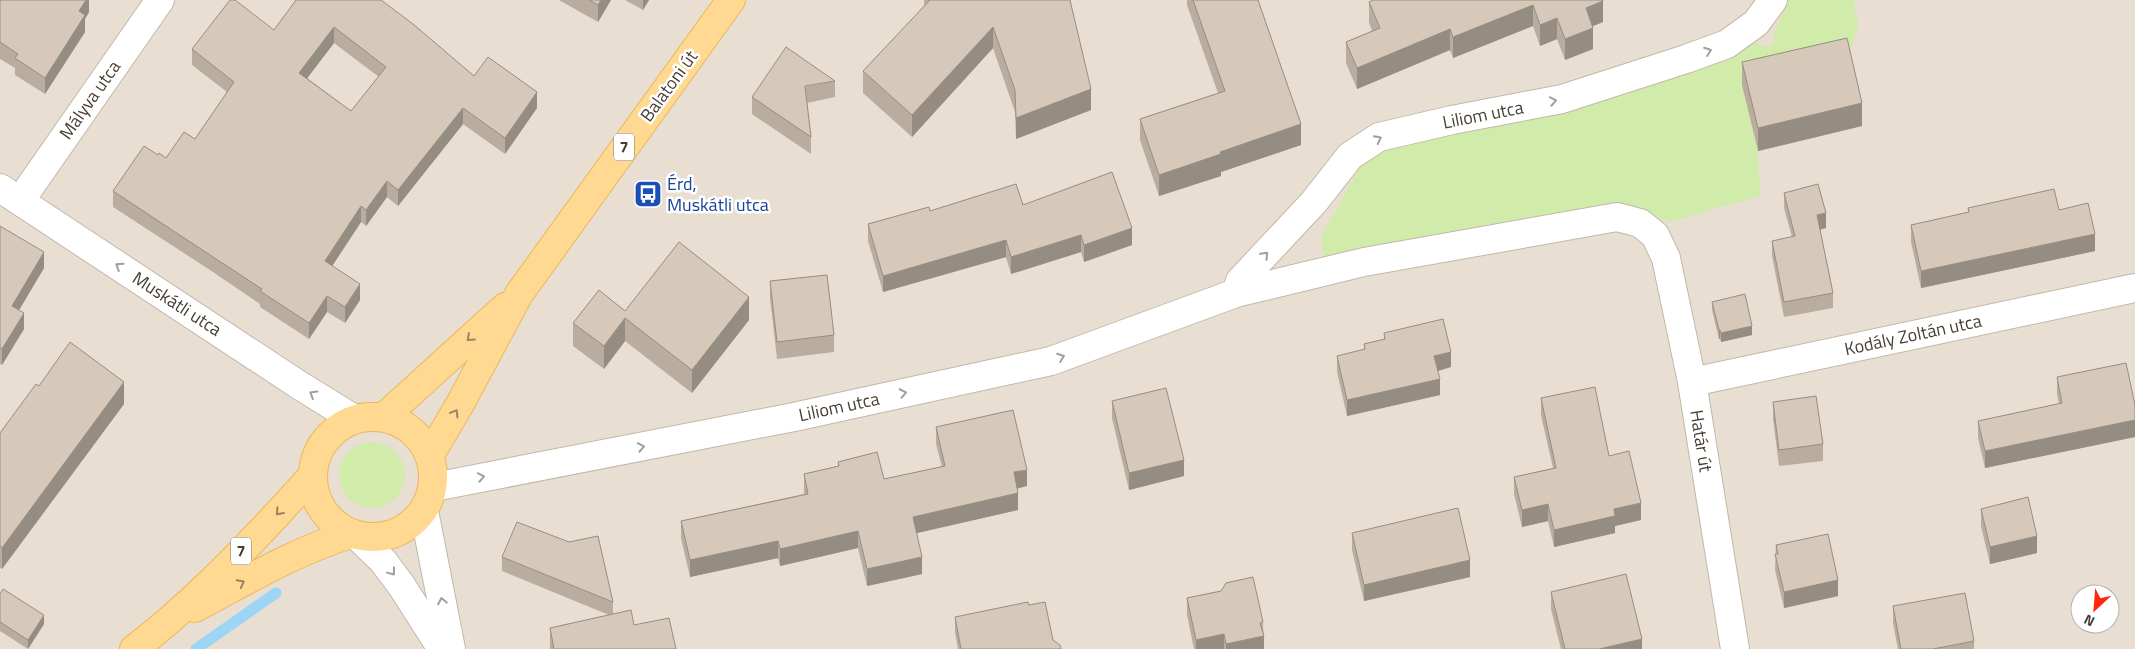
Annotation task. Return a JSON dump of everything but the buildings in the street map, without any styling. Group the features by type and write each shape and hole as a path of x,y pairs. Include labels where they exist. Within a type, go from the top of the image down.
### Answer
{"main road":[{"name":"Balatoni út","path":"430,455 460,404 519,294 731,0"},
{"name":"Balatoni út","path":"384,417 519,294"},
{"name":"7","path":"370,416 384,417 411,429 430,455 429,499 414,524 400,532 373,539 355,535 329,516 315,495 312,476 318,452 333,432 354,419 370,416"},
{"name":"7","path":"134,649 168,623 268,524 312,476"},
{"name":"7","path":"168,623 292,556 320,543 355,535"}],"street":[{"name":"Mályva utca","path":"10,194 160,0"},
{"name":"Liliom utca","path":"1236,293 1240,281 1314,202 1350,156 1380,137 1452,120 1562,99 1686,59 1727,44 1756,23 1774,0"},
{"name":"Muskátli utca","path":"10,194 299,385 354,419"},
{"name":"Liliom utca","path":"429,499 1051,360 1236,293 1364,262 1617,217 1640,223 1655,235"},
{"name":"Határ út","path":"1655,235 1666,258 1692,382 1735,649"},
{"name":"Kodály Zoltán utca","path":"1692,382 2135,288"},
{"path":"429,499 451,649"},
{"path":"355,535 383,561 401,585 442,649"}],"shaded area":[{"path":"0,0 2135,0 2135,649 0,649"}],"green space":[{"path":"1789,0 1854,0 1858,27 1847,60 1742,85 1758,151 1760,196 1669,222 1640,209 1613,203 1345,262 1324,256 1321,238 1358,170 1379,137 1748,37 1762,47 1773,45 1775,30"},
{"path":"365,442 379,442 391,447 400,456 405,468 403,488 396,499 379,508 365,508 353,503 344,494 339,482 339,468 344,456 353,447"}],"waterway":[{"path":"196,649 276,593"}],"place":[{"name":"Érd, Muskátli utca","path":"648,194"}]}
